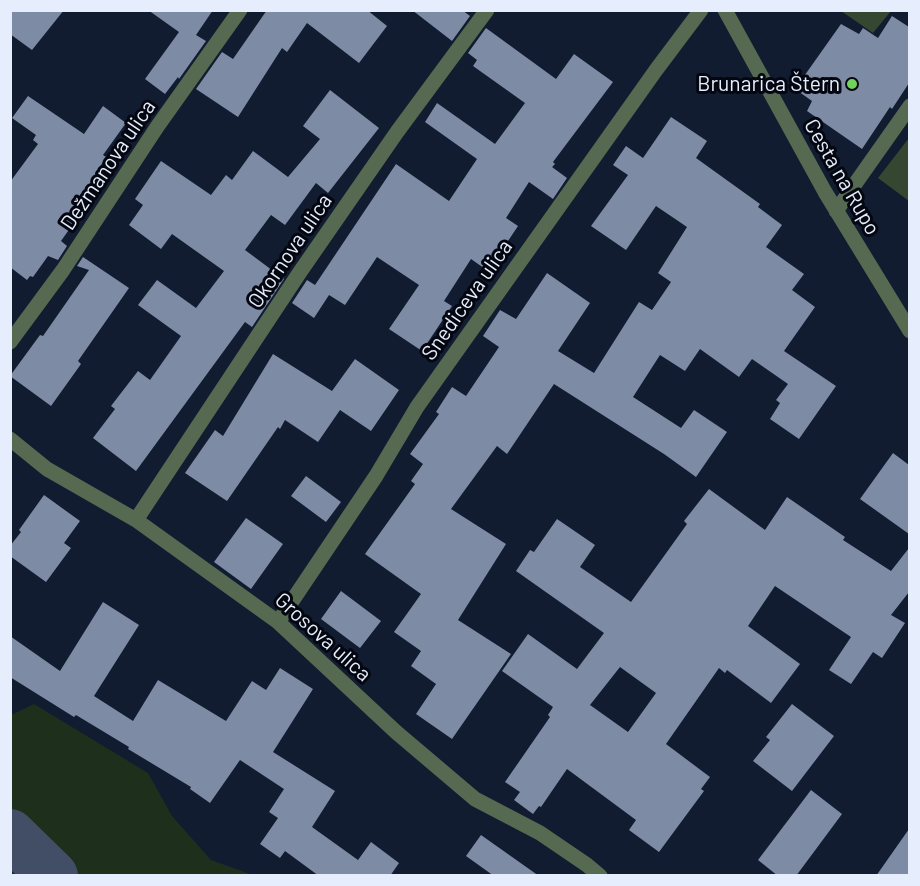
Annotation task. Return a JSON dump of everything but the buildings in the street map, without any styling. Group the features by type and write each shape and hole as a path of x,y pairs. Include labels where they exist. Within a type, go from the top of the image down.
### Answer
{"street":[{"name":"Dežmanova ulica","path":"10,342 63,270 157,128 240,10"},
{"name":"Okornova ulica","path":"136,520 300,272 397,132 487,10"},
{"name":"Snediceva ulica","path":"279,622 376,476 417,407 701,10"},
{"name":"Cesta na Rupo","path":"726,10 837,211 909,331"},
{"path":"837,211 909,106"},
{"name":"Grosova ulica","path":"10,439 46,469 136,520 279,622 396,732 475,799 540,833 600,876"}],"green space":[{"path":"841,11 891,11 873,33"},
{"path":"909,138 909,201 878,178"},
{"path":"34,704 148,773 172,816 211,860 253,875 70,875 36,853 10,819 11,715"},
{"path":"10,849 27,865 40,875 11,875"}],"waterway":[{"path":"10,834 53,876"}],"place":[{"name":"Brunarica Štern","path":"852,84"}]}
